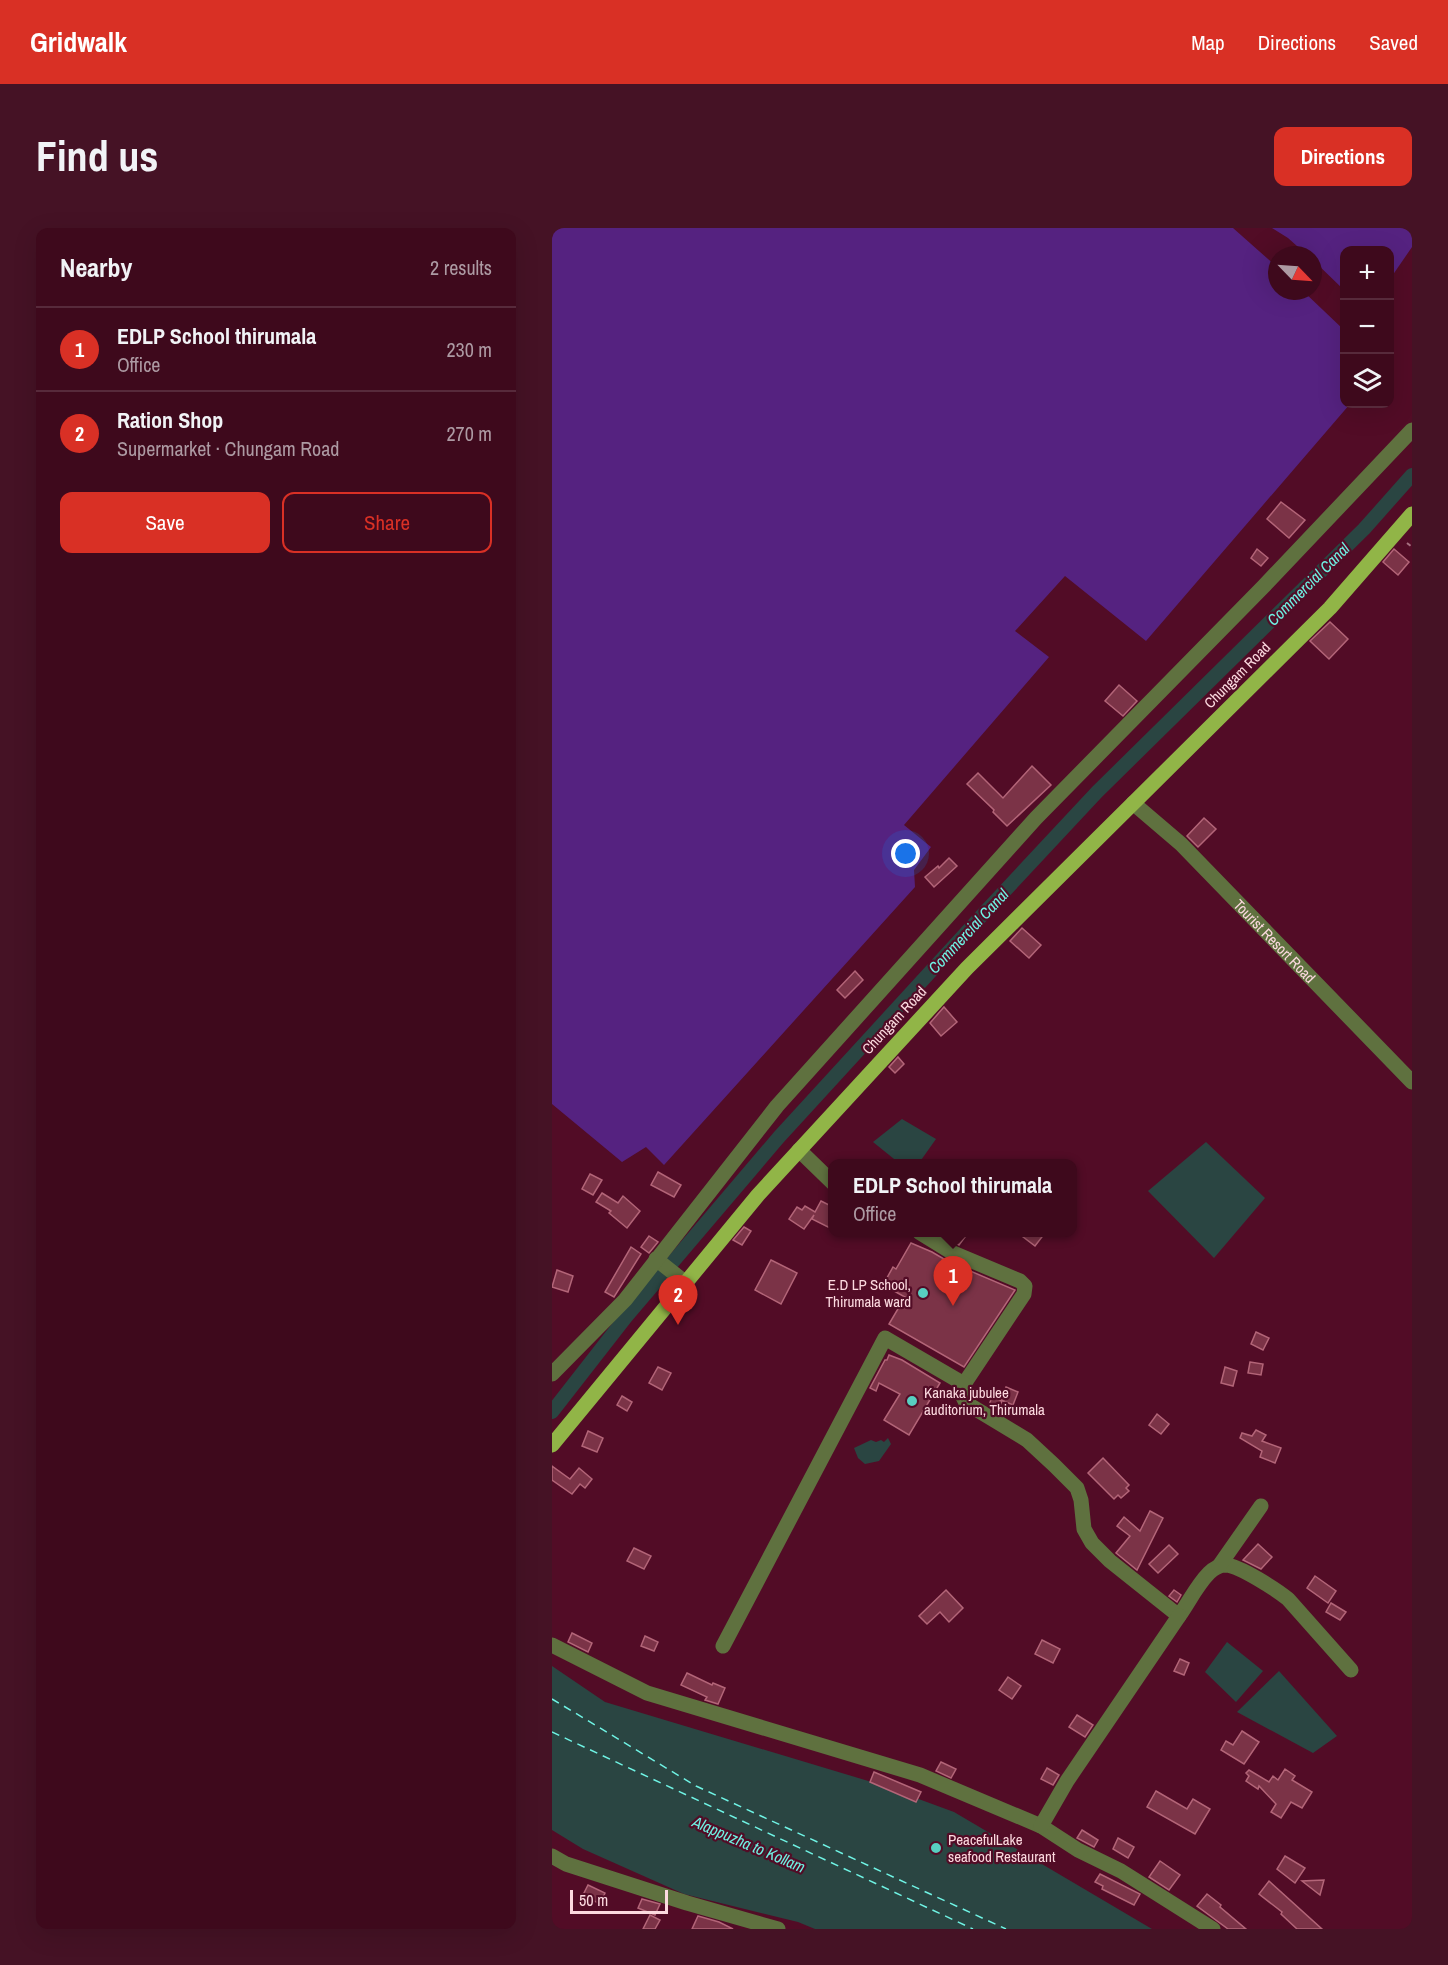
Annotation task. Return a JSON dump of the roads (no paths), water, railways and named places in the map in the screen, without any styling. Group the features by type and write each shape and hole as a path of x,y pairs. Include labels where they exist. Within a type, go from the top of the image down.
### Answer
{"main road":[{"name":"Chungam Road","path":"552,1445 758,1195 967,968 1330,608 1412,514"}],"street":[{"path":"552,1374 625,1300 777,1106 1028,827 1263,587 1412,430"},
{"name":"Tourist Resort Road","path":"1133,803 1181,844 1412,1082"},
{"path":"799,1150 828,1178"},
{"path":"926,1237 953,1253 1020,1281 1025,1286 1024,1294 964,1384 963,1397 966,1403 1027,1440 1077,1488 1081,1500 1084,1529 1092,1543 1110,1561 1179,1616"},
{"path":"656,1259 686,1283"},
{"path":"723,1646 885,1338 964,1384"},
{"path":"1041,1826 1062,1789 1179,1616 1209,1573 1219,1566 1261,1506"},
{"path":"1219,1566 1227,1565 1237,1568 1278,1591 1288,1599 1351,1670"},
{"path":"552,1645 647,1693 920,1775 1041,1826 1078,1850 1121,1871 1213,1929"},
{"path":"552,1856 566,1864 778,1929"}],"water":[{"path":"902,1119 936,1139 922,1159 894,1159 873,1142"},
{"path":"1206,1142 1265,1198 1214,1258 1148,1191"},
{"path":"888,1438 891,1444 879,1461 865,1464 858,1458 854,1448 871,1440 884,1442"},
{"path":"1227,1642 1263,1671 1236,1702 1205,1672"},
{"name":"Alappuzha to Kollam","path":"552,1666 605,1702 875,1783 954,1812 1152,1929 815,1929 798,1922 684,1894 583,1849 552,1830"},
{"path":"1279,1671 1337,1736 1313,1753 1237,1712"}],"waterway":[{"name":"Commercial Canal","path":"552,1412 626,1317 779,1137 986,911 1097,792 1364,529 1412,475"}],"place":[{"name":"E.D LP School, Thirumala ward","path":"923,1293"},
{"name":"EDLP School thirumala","path":"953,1306"},
{"name":"Ration Shop","path":"678,1325"},
{"name":"Kanaka jubulee auditorium, Thirumala","path":"912,1401"},
{"name":"PeacefulLake seafood Restaurant","path":"936,1848"}]}
